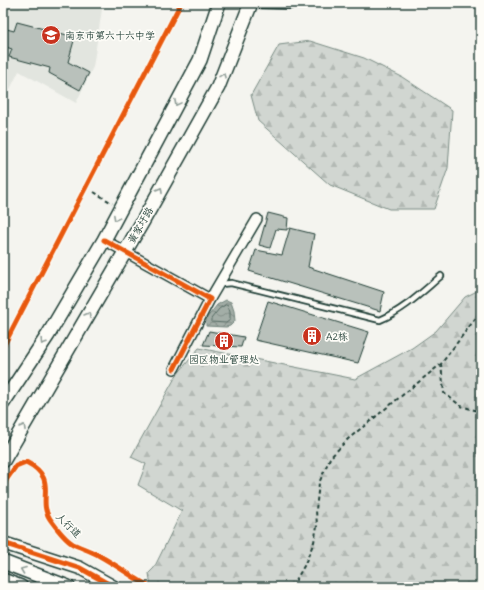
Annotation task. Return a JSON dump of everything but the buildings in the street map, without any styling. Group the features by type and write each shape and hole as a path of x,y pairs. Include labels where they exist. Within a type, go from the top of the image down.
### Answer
{"main road":[{"path":"3,403 48,335 104,240 200,60 219,3"},
{"name":"黄家圩路","path":"3,461 124,253 218,87 249,4"},
{"path":"3,562 68,587"},
{"path":"3,580 21,587"}],"street":[{"path":"174,369 210,300 258,219"},
{"path":"104,240 124,253 210,300"},
{"path":"3,543 80,568 114,587"}],"lane":[{"path":"249,4 290,6 295,3"},
{"path":"221,284 231,283 380,320 394,314 426,290 441,276"}],"path":[{"path":"292,587 304,566 314,542 317,526 316,510 319,482 330,458 348,439 441,364 481,311"},
{"path":"441,364 444,393 461,406 481,412"}],"shaded area":[{"name":"南京市第六十六中学","path":"3,3 103,3 93,67 76,103 19,71 3,103"}],"green space":[{"path":"310,41 364,58 402,77 452,110 448,168 434,209 389,209 330,185 258,121 251,95 279,45"},
{"path":"481,289 481,587 151,587 149,573 154,568 182,511 138,485 146,464 131,457 176,376 199,348 355,379 412,348 436,331 465,297"}],"water":[{"path":"226,300 231,302 235,321 230,326 226,327 206,326 206,319 217,305"}],"cycle path":[{"path":"3,347 181,3"},
{"path":"104,240 210,299 174,369"},
{"name":"人行道","path":"3,496 6,480 16,466 26,462 42,475 46,489 46,512 64,536 73,544 95,553 150,587"},
{"path":"3,543 80,568 114,587"}],"place":[{"name":"南京市第六十六中学","path":"51,35"},
{"name":"A2栋","path":"312,336"},
{"name":"园区物业管理处","path":"224,341"}]}
